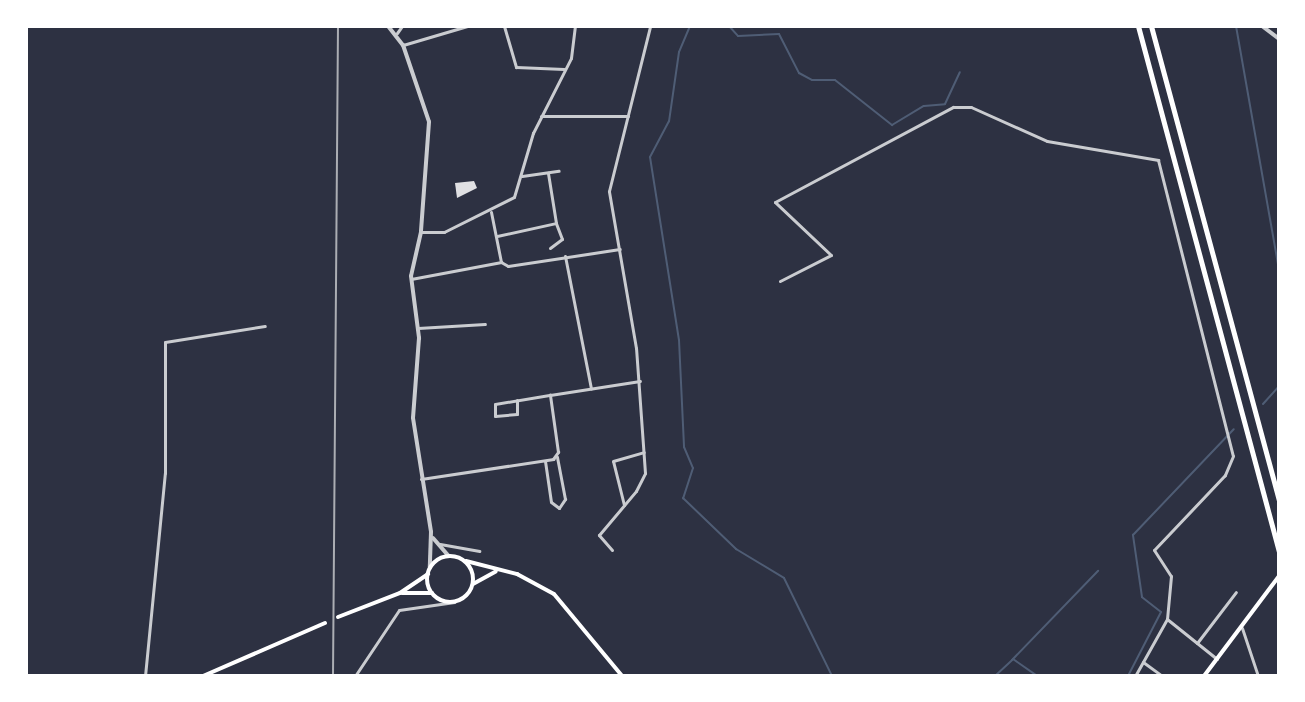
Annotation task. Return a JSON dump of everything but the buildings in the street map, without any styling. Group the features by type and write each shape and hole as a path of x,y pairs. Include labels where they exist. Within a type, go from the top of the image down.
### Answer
{"highway":[{"path":"1138,26 1279,552"},
{"path":"1151,26 1279,502"}],"main road":[{"path":"432,593 428,574 430,567 448,555 531,580 564,602 622,676"},
{"path":"466,561 473,585"},
{"path":"400,593 432,593 454,602 486,573 503,571"},
{"path":"338,617 400,593 428,574"},
{"path":"1204,676 1279,576"},
{"path":"203,676 325,623"}],"street":[{"path":"388,26 397,33 403,45 429,122 421,232 411,279 418,328 413,418 434,544 430,567"},
{"path":"397,33 402,26"},
{"path":"403,45 467,26"},
{"path":"504,26 516,67 564,69"},
{"path":"421,232 444,232 491,212 514,197 541,116 574,47 575,26"},
{"path":"612,550 599,535 643,481 644,452 640,381 609,191 650,26"},
{"path":"1262,26 1279,39"},
{"path":"780,281 831,255 782,214 775,202 953,107 971,107 1047,141 1153,156 1163,170 1228,434 1230,469 1154,550 1171,576 1167,619 1135,676"},
{"path":"541,116 628,116"},
{"path":"522,176 559,171"},
{"path":"548,173 556,223 562,239 550,248"},
{"path":"491,212 501,262"},
{"path":"497,236 556,223"},
{"path":"411,279 501,262 508,266 620,249"},
{"path":"565,256 591,388"},
{"path":"418,328 485,324"},
{"path":"145,676 165,473 161,367 165,342 265,326"},
{"path":"517,400 517,414 494,413 495,404 517,400 591,388 640,381"},
{"path":"545,461 551,502 559,508 565,499 550,395"},
{"path":"624,505 613,461 644,452"},
{"path":"421,479 557,457"},
{"path":"434,544 479,551"},
{"path":"434,544 448,555"},
{"path":"418,592 423,599 419,606"},
{"path":"1197,643 1236,592"},
{"path":"419,606 432,593"},
{"path":"355,676 391,616 419,606 454,602"},
{"path":"1167,619 1217,659"},
{"path":"1240,626 1249,637 1258,676"},
{"path":"1143,662 1162,676"}],"waterway":[{"path":"690,26 679,52 669,121 650,157 679,340 684,447 693,468 683,498 736,549 784,578 832,676"},
{"path":"729,26 738,36 779,34 799,73 812,80 835,80 892,125 924,106 945,104 960,72"},
{"path":"1236,26 1279,271"},
{"path":"1263,404 1279,386"},
{"path":"1128,676 1161,612 1142,597 1133,535 1234,429"},
{"path":"1012,660 1098,571"},
{"path":"995,676 1013,659 1037,676"}],"railway":[{"path":"333,676 338,26"}]}
